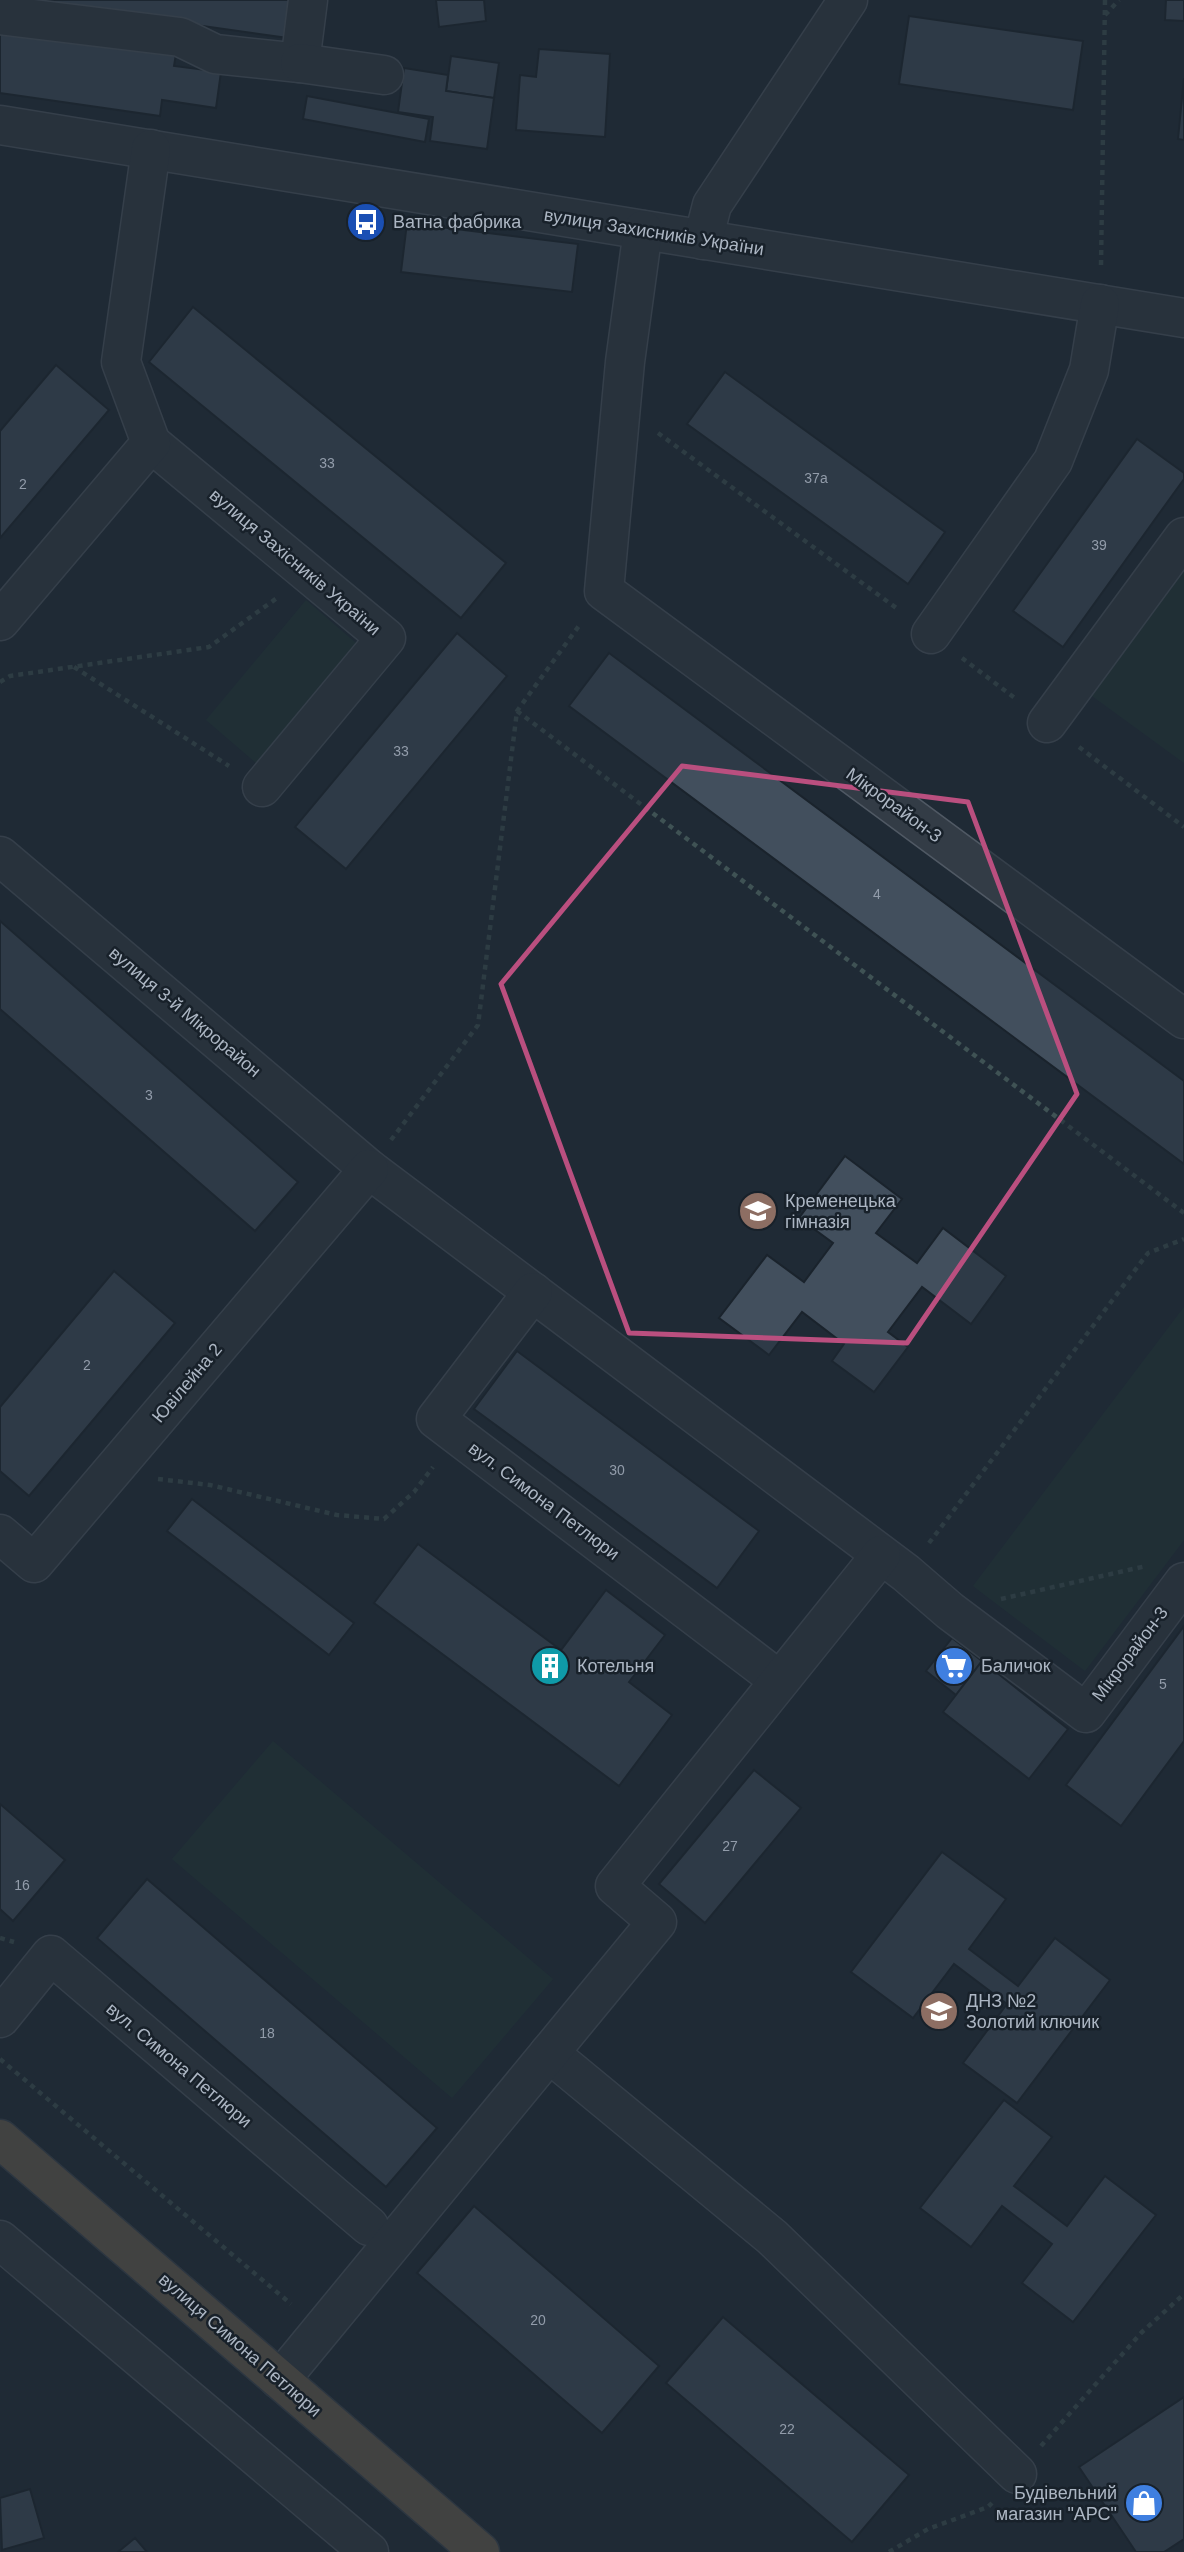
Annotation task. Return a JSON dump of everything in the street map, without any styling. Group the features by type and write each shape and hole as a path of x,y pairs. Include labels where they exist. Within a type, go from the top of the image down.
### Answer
{"highway":[{"name":"вулиця Симона Петлюри","path":"0,2139 480,2552"}],"street":[{"path":"300,63 308,0"},
{"path":"703,240 712,205 848,0"},
{"path":"0,15 180,37 215,54 384,75"},
{"name":"вулиця Захисників України","path":"0,125 1184,318"},
{"path":"0,621 151,443 121,362 151,149"},
{"path":"604,592 625,362 643,230"},
{"path":"931,634 1053,461 1088,370 1100,304"},
{"name":"вулиця Захісників України","path":"151,443 386,638 262,788"},
{"path":"1047,723 1184,537"},
{"name":"Мікрорайон-3","path":"604,592 1184,1019"},
{"name":"вулиця 3-й Мікрорайон","path":"0,856 369,1169 533,1292"},
{"name":"Ювілейна 2","path":"0,1534 34,1563 369,1169"},
{"name":"Мікрорайон-3","path":"533,1292 894,1564 950,1611 1086,1713 1171,1573"},
{"name":"вул. Симона Петлюри","path":"533,1292 436,1419 779,1680"},
{"path":"281,2380 657,1922 615,1886 779,1680 894,1564"},
{"name":"вул. Симона Петлюри","path":"0,2018 51,1955 369,2226"},
{"path":"549,2053 772,2237 1017,2474"},
{"path":"0,2240 369,2552"}],"path":[{"path":"1100,304 1105,0"},
{"path":"1105,15 1119,0"},
{"path":"648,425 931,634 1184,827"},
{"path":"0,682 10,676 209,647 310,574"},
{"path":"369,1169 478,1025 517,711 604,592"},
{"path":"73,667 262,788"},
{"path":"517,711 1184,1213"},
{"path":"894,1564 1148,1253 1184,1239"},
{"path":"110,1473 210,1485 337,1516 384,1520 414,1492 456,1435"},
{"path":"950,1611 1171,1573"},
{"path":"0,2059 322,2330"},
{"path":"889,2552 928,2529 988,2507 1141,2333 1184,2294"}],"highlighted area":[{"path":"682,766 968,802 1077,1094 907,1343 629,1333 501,984"}],"green space":[{"path":"1184,571 1184,763 1092,696"},
{"path":"306,600 356,643 256,763 206,720"},
{"path":"1184,1307 1184,1540 1085,1671 973,1586"},
{"path":"273,1741 553,1979 452,2098 172,1859"}],"building":[{"path":"19,0 293,0 288,38"},
{"path":"436,0 484,0 486,21 439,27"},
{"path":"1166,0 1184,0 1184,21 1165,20"},
{"path":"909,16 1083,41 1073,110 899,84"},
{"path":"0,29 176,54 174,66 221,72 216,108 162,100 160,116 0,93"},
{"path":"539,49 610,54 605,137 516,130 520,75 536,77"},
{"path":"451,56 499,63 494,98 446,91"},
{"path":"404,68 448,75 446,91 494,98 487,149 430,141 433,117 398,112"},
{"path":"1184,78 1184,140 1178,139"},
{"path":"307,96 429,119 425,142 303,119"},
{"path":"407,223 578,244 572,292 401,272"},
{"path":"193,307 506,563 461,618 149,362"},
{"path":"56,365 109,410 0,538 0,431"},
{"path":"725,372 945,532 908,584 687,424"},
{"path":"1137,439 1184,473 1184,479 1063,647 1013,611"},
{"path":"457,633 507,676 346,869 295,827"},
{"path":"609,653 1184,1081 1184,1164 569,706"},
{"path":"0,921 298,1182 255,1231 0,1009"},
{"path":"845,1156 902,1199 876,1233 917,1263 943,1228 1006,1276 971,1324 922,1287 888,1332 908,1347 874,1392 832,1361 844,1344 802,1312 769,1355 719,1318 767,1255 804,1282 833,1243 799,1218"},
{"path":"114,1271 175,1323 29,1496 0,1471 0,1407"},
{"path":"517,1351 759,1531 717,1588 474,1409"},
{"path":"192,1499 354,1623 329,1655 167,1531"},
{"name":"Котельня","path":"418,1544 561,1650 606,1590 665,1635 629,1682 672,1715 619,1786 374,1603"},
{"path":"1184,1626 1184,1741 1121,1826 1066,1785"},
{"name":"Баличок","path":"952,1638 982,1661 956,1695 926,1671"},
{"path":"982,1661 1068,1729 1029,1779 943,1712"},
{"path":"754,1770 801,1808 705,1923 659,1884"},
{"path":"0,1804 65,1860 13,1921 0,1909"},
{"path":"942,1852 1006,1899 969,1949 1018,1986 1055,1938 1110,1980 1017,2103 963,2063 1007,2004 954,1964 913,2018 851,1972"},
{"path":"147,1879 437,2128 386,2187 97,1938"},
{"path":"1004,2100 1052,2137 1014,2186 1067,2226 1105,2176 1156,2215 1073,2322 1022,2283 1052,2244 1002,2206 971,2247 920,2208"},
{"path":"474,2206 659,2366 602,2433 417,2273"},
{"path":"723,2317 909,2475 852,2542 666,2383"},
{"name":"Будівельний магазин \"АРС\"","path":"1184,2397 1184,2539 1164,2552 1136,2552 1079,2467"},
{"path":"30,2489 44,2538 2,2550 0,2498"},
{"path":"135,2538 147,2552 118,2552"}],"place":[{"name":"Ватна фабрика","path":"366,222"},
{"name":"Кременецька гімназія","path":"758,1211"},
{"name":"Котельня","path":"550,1666"},
{"name":"Баличок","path":"954,1666"},
{"name":"ДНЗ №2 Золотий ключик","path":"939,2011"},
{"name":"Будівельний магазин \"АРС\"","path":"1144,2503"}]}
